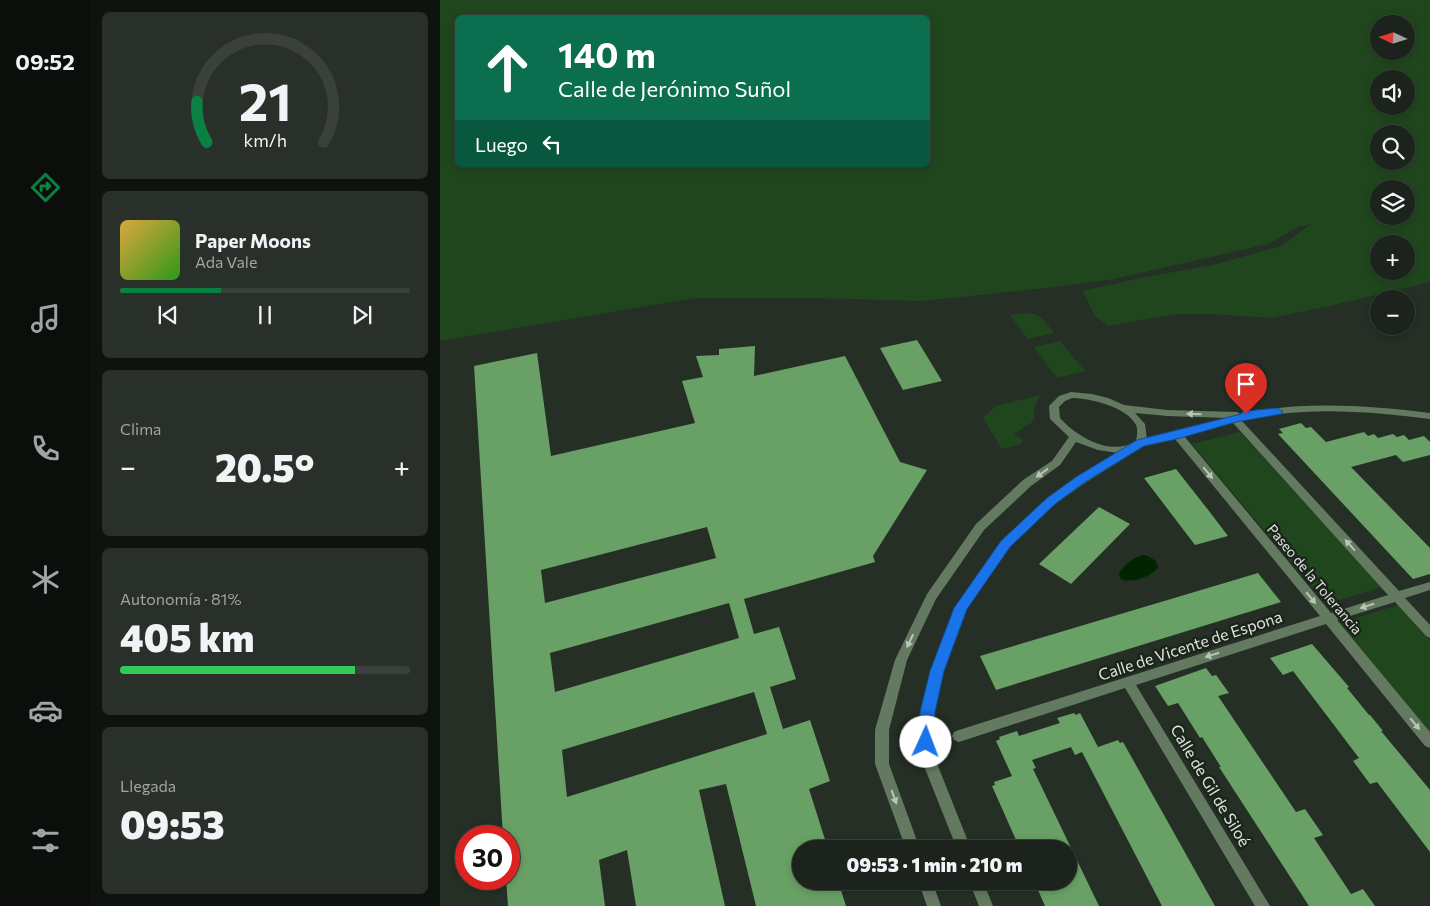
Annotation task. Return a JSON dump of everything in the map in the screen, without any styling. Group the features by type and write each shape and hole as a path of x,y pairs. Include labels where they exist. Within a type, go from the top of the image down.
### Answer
{"street":[{"path":"1130,450 1108,450 1085,443 1074,437 1055,419 1054,406 1063,397 1079,394 1095,397 1121,408 1140,422 1141,443"},
{"path":"1121,408 1167,413 1230,415 1336,409 1391,411 1430,416"},
{"path":"960,840 931,766 926,742 928,712 937,671 961,608 1005,544 1051,501 1141,443 1177,436 1235,419 1277,412"},
{"path":"1235,419 1430,633"},
{"name":"Paseo de la Tolerancia","path":"1177,436 1430,742"},
{"path":"910,840 882,764 882,730 901,660 931,597 980,527 1027,483 1056,463 1074,437"},
{"name":"Calle de Vicente de Espona","path":"959,736 1430,586"},
{"name":"Calle de Gil de Siloé","path":"1128,682 1263,906"},
{"path":"928,890 934,906"},
{"path":"980,890 986,906"}],"shaded area":[{"path":"440,0 1430,0 1430,282 1397,290 1370,290 1370,296 1271,318 1176,314 1108,326 1094,315 1083,291 1140,278 1213,265 1281,246 1311,224 1296,228 1268,244 1114,279 922,301 815,298 694,298 440,341"},
{"path":"1029,313 1041,317 1054,333 1028,339 1010,315"},
{"path":"1060,341 1085,371 1057,378 1034,347"},
{"path":"1040,395 1034,408 1034,419 1014,434 1024,441 1019,445 1002,449 983,418 996,406"},
{"path":"1240,432 1382,587 1326,604 1192,444"},
{"path":"1142,555 1146,555 1156,561 1158,567 1152,573 1136,580 1121,579 1119,574 1127,564"},
{"path":"1398,605 1430,641 1430,732 1340,623"}],"building":[{"path":"917,340 942,381 903,390 880,348"},
{"path":"755,346 754,376 845,356 900,462 927,470 873,556 875,562 744,599 754,634 779,627 796,679 770,687 783,729 810,720 830,781 809,789 825,840 792,840 792,890 841,890 846,906 756,906 726,784 699,790 725,906 636,906 627,850 599,860 605,906 508,906 507,890 520,890 520,825 502,825 474,366 537,353 551,456 695,423 682,381 703,377 696,356 719,355 719,349","holes":["707,527 716,558 545,603 541,570","729,603 739,638 555,692 550,653","754,692 767,734 567,797 562,750"]},
{"path":"1301,423 1306,428 1311,427 1326,442 1364,432 1368,436 1374,434 1378,438 1393,434 1397,437 1404,435 1409,440 1424,436 1430,442 1430,455 1403,462 1396,455 1351,467 1430,548 1430,574 1413,579 1278,434 1283,433 1279,429"},
{"path":"1176,469 1228,536 1195,545 1144,478"},
{"path":"1099,507 1130,524 1071,584 1039,564"},
{"path":"1258,573 1281,602 996,690 980,656"},
{"path":"1312,644 1349,687 1347,688 1430,790 1430,852 1377,782 1370,784 1353,761 1359,758 1293,671 1283,675 1270,658"},
{"path":"1206,668 1212,676 1216,675 1229,693 1218,696 1296,812 1305,809 1323,835 1314,838 1351,894 1363,889 1375,906 1309,906 1219,767 1221,767 1202,737 1200,738 1178,703 1168,706 1155,686"},
{"path":"1080,713 1098,747 1118,740 1120,743 1123,742 1215,906 1162,906 1082,752 1075,755 1071,747 1032,760 1036,768 1033,769 1067,840 1016,840 992,786 995,785 994,782 1012,776 996,741 1000,739 999,737 1017,731 1019,736 1060,723 1057,718"},
{"path":"1077,860 1099,906 1045,906 1038,890 1077,890"}],"route":[{"path":"926,742 928,712 937,671 961,608 1005,544 1051,501 1106,463 1141,443 1177,436 1235,419 1277,412 1246,414"}]}
